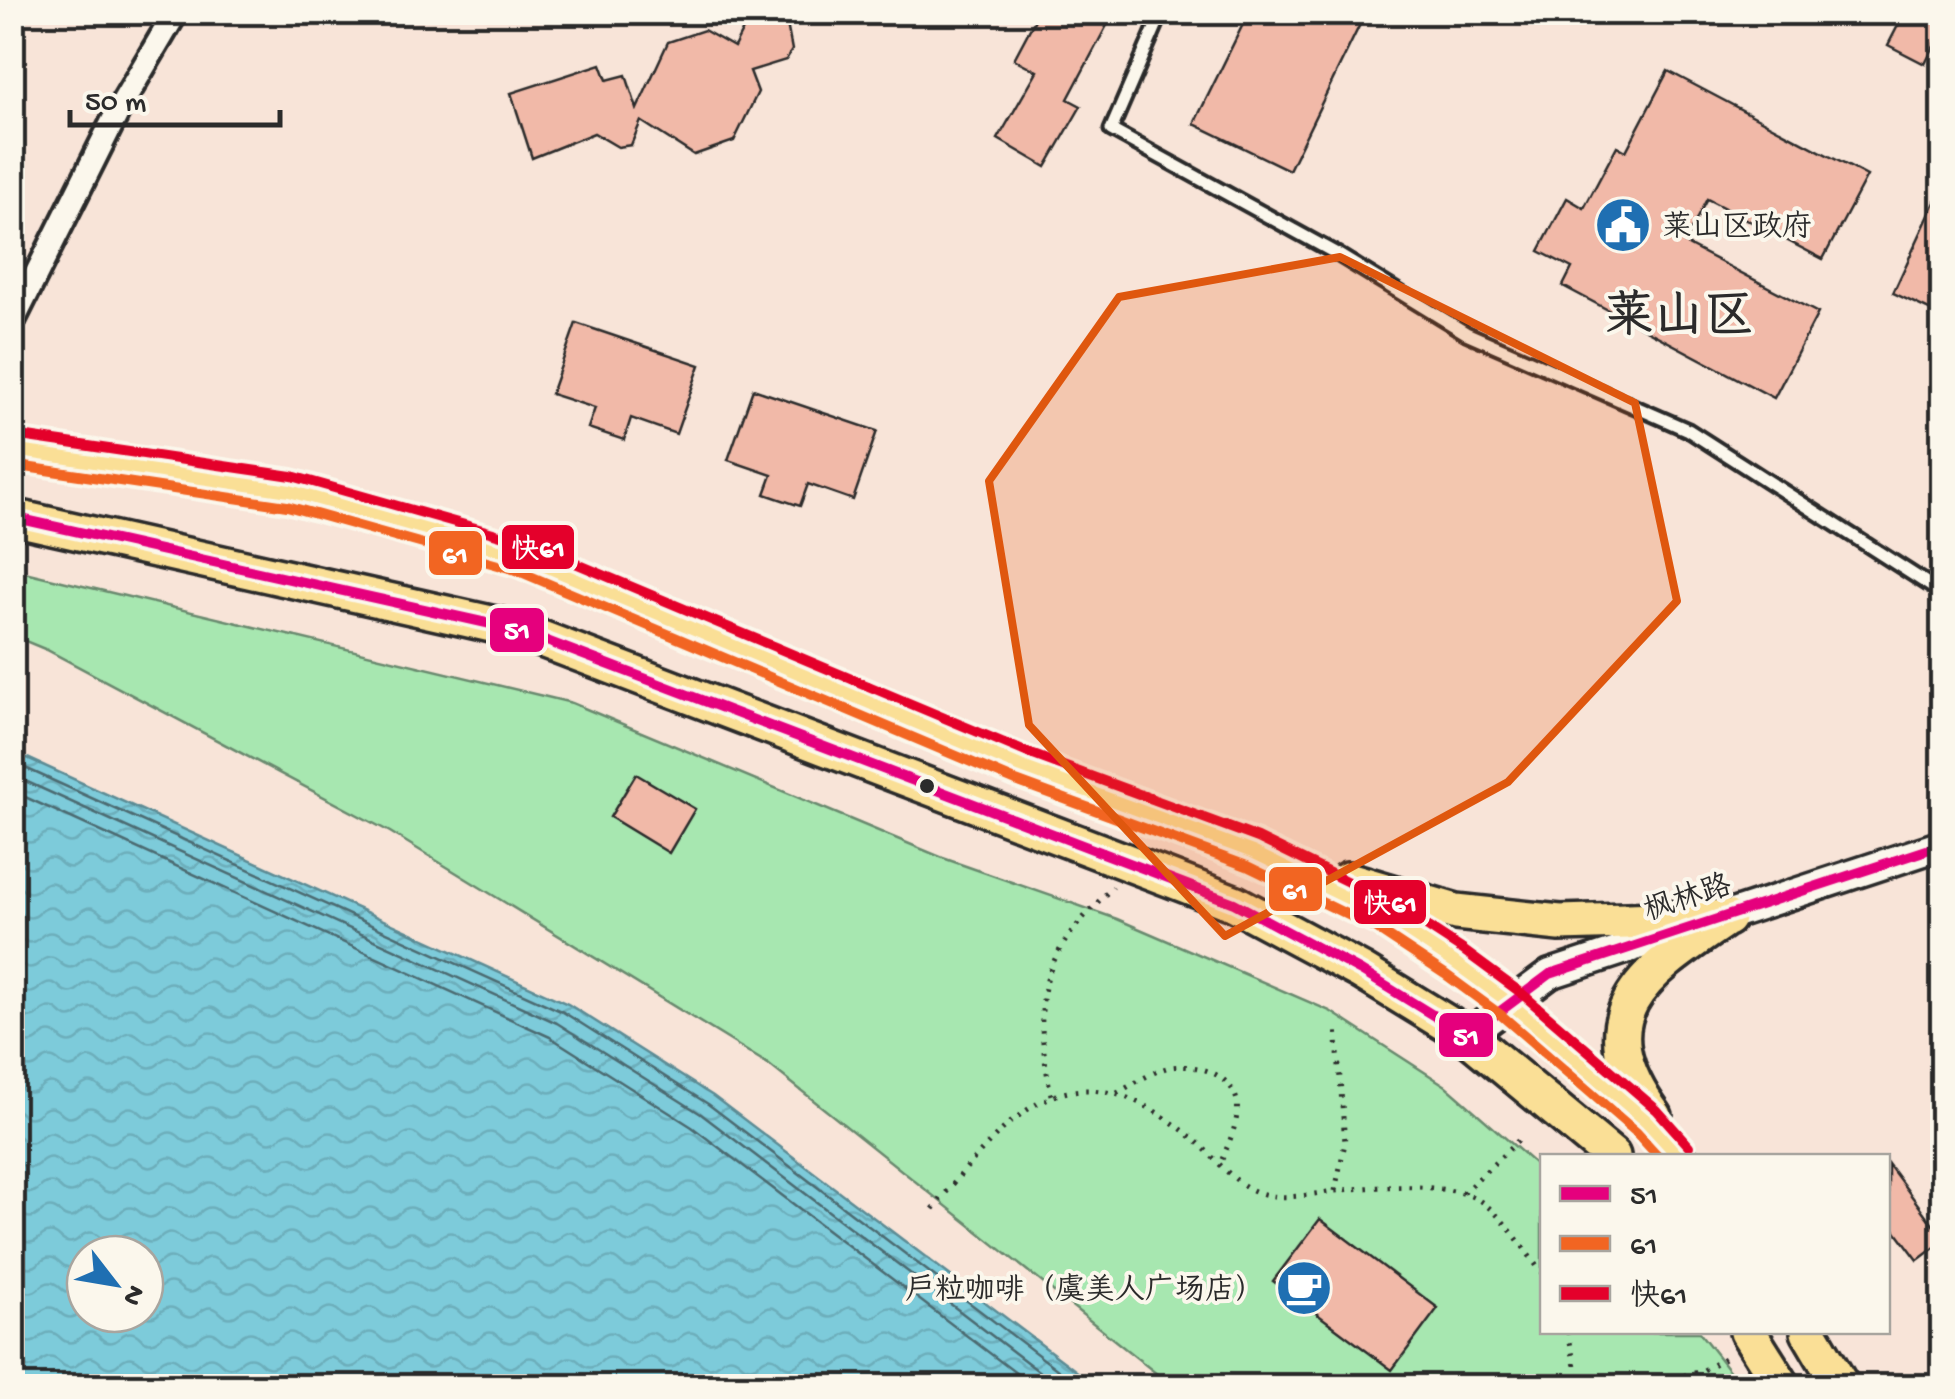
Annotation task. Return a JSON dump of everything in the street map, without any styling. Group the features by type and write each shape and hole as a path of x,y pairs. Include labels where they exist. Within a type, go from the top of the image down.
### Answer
{"main road":[{"path":"12,450 290,491 522,556 1022,767 1253,852 1456,912 1560,923 1727,918"},
{"path":"12,517 518,630 1234,903 1361,971 1467,1036 1610,1154"},
{"path":"1253,852 1384,916 1510,1003 1647,1121 1679,1154"},
{"path":"1680,1154 1649,1109 1624,1058 1621,1028 1627,1006 1658,964 1727,918"},
{"path":"1810,1334 1841,1386"},
{"path":"1739,1344 1782,1386"}],"street":[{"path":"12,323 120,107 176,12"},
{"name":"枫林路","path":"1467,1036 1550,974 1942,846"}],"lane":[{"path":"1162,12 1111,130 1337,254 1466,332 1688,430 1942,593"}],"path":[{"path":"1051,1095 1040,1018 1050,961 1071,930 1115,885"},
{"path":"1334,1191 1346,1143 1336,1028"},
{"path":"1114,1094 1166,1068 1212,1072 1229,1084 1236,1101 1234,1127 1220,1163"},
{"path":"934,1210 1006,1123 1051,1095 1114,1094 1152,1105 1234,1178 1259,1193 1288,1197 1369,1186 1463,1193 1493,1212 1540,1271"},
{"path":"1463,1193 1524,1136"},
{"path":"1568,1334 1579,1386"},
{"path":"1644,1386 1702,1371 1739,1344"}],"highlighted area":[{"path":"1340,257 1635,403 1677,601 1508,782 1225,936 1029,725 989,481 1119,297"}],"green space":[{"path":"12,569 572,703 943,858 1117,919 1330,1011 1446,1086 1540,1168 1540,1334 1701,1334 1741,1386 1172,1386 768,1064 390,832 47,650 13,636"}],"water":[{"path":"12,751 568,1004 713,1096 1096,1386 13,1386"}],"building":[{"path":"752,12 793,12 787,24 792,50 786,60 750,71 758,92 734,141 694,155 641,121 631,145 618,147 594,133 532,158 511,93 601,64 607,80 626,75 637,109 668,42 704,30 734,47"},
{"path":"1039,12 1114,12 1068,99 1081,106 1046,167 998,139 1037,71 1014,59"},
{"path":"1249,12 1366,12 1289,170 1194,124"},
{"path":"1905,12 1942,12 1942,30 1925,64 1888,45"},
{"name":"莱山区政府","path":"1668,71 1867,176 1823,259 1707,199 1684,243 1818,313 1774,398 1563,286 1572,268 1539,251 1567,198 1584,208 1617,146 1626,151"},
{"path":"1942,187 1942,316 1893,293"},
{"path":"576,323 700,365 676,434 631,418 624,440 588,428 595,408 551,394"},
{"path":"753,389 877,431 853,500 808,484 800,506 765,494 772,475 728,460"},
{"path":"636,774 695,809 669,853 610,817"},
{"path":"1890,1167 1942,1237 1942,1242 1918,1260 1890,1223"},
{"path":"1320,1219 1438,1308 1392,1370 1273,1281"}],"transit line":[{"name":"快61","path":"14,435 292,476 525,542 1028,753 1258,838 1391,903 1463,950 1520,992 1657,1110 1689,1146"},
{"name":"61","path":"12,465 287,506 516,570 1016,781 1247,866 1377,929 1445,974 1501,1015 1656,1154"},
{"name":"51","path":"12,517 518,630 1234,903 1361,971 1467,1036 1550,974 1942,845"}],"place":[{"name":"莱山区政府","path":"1623,225"},
{"name":"户粒咖啡（虞美人广场店）","path":"1304,1288"}],"district":[{"name":"莱山区","path":"1679,312"}]}
